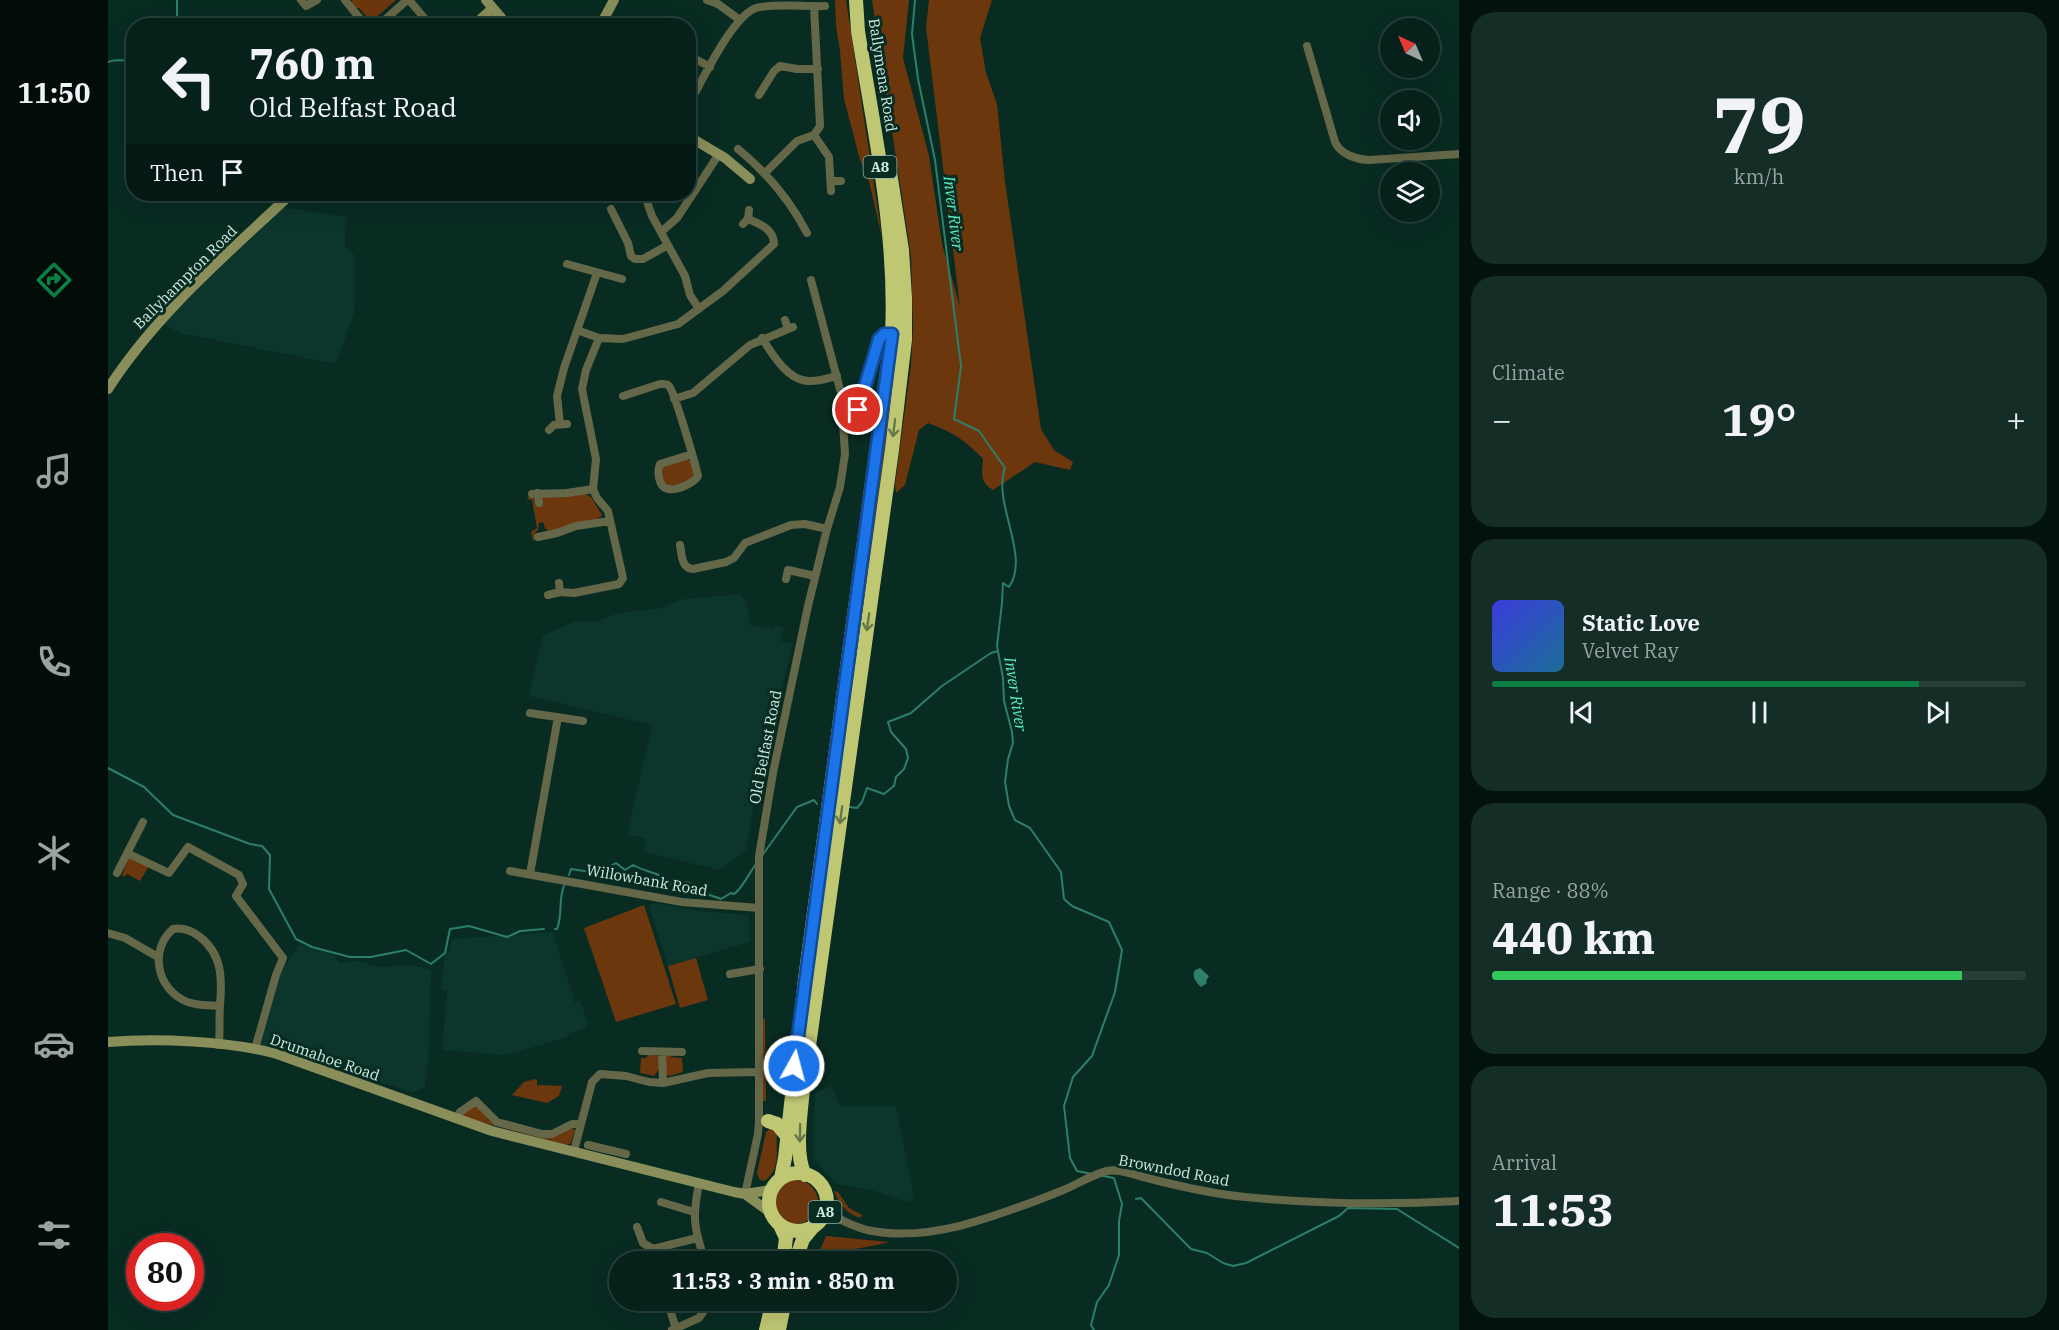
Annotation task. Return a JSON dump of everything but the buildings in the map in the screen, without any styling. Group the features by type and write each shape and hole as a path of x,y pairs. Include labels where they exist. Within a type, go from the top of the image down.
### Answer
{"highway":[{"name":"Ballymena Road","path":"856,0 858,31 889,226 899,331"},
{"name":"Ballymena Road","path":"864,0 871,62 902,250 899,331"},
{"name":"A8","path":"781,1178 805,979 899,331"},
{"name":"A8","path":"799,1251 803,1239 818,1224 825,1212 827,1202 825,1191 815,1179 805,1175 801,1164 803,1089 900,389 899,331"},
{"path":"764,1121 777,1124 787,1136"},
{"path":"784,1251 786,1238 771,1213 768,1199 770,1190 781,1178 797,1174 805,1175"},
{"name":"A8","path":"780,1225 796,1231 812,1228"},
{"path":"766,1330 770,1311"},
{"path":"779,1330 783,1311"}],"main road":[{"path":"604,18 614,0"},
{"path":"479,18 489,5 501,18"},
{"path":"696,141 719,154 750,179"},
{"name":"Ballyhampton Road","path":"108,389 143,340 201,280 284,201"},
{"name":"Drumahoe Road","path":"108,1042 162,1041 255,1049 277,1054 492,1131 574,1151 620,1156 699,1183 745,1194 770,1190"},
{"name":"Drumahoe Road","path":"745,1194 771,1213"}],"street":[{"path":"301,0 306,6 316,0"},
{"path":"345,0 360,18"},
{"path":"387,18 408,0 423,18"},
{"path":"707,0 723,6 740,20"},
{"path":"696,91 740,20 748,12 760,7 793,3 825,6"},
{"path":"765,173 797,141 814,135 820,123 814,6"},
{"path":"1307,46 1335,142 1340,151 1359,159 1370,160 1459,154"},
{"path":"696,59 710,67"},
{"path":"759,95 774,71 780,66 818,69"},
{"path":"814,135 828,156 831,191"},
{"path":"738,149 765,173 784,195 806,228"},
{"path":"696,190 719,154"},
{"path":"831,181 841,181"},
{"path":"647,201 652,216 685,276 692,299 699,309"},
{"path":"661,232 677,219 689,201"},
{"path":"611,209 628,243 631,256 634,258 643,259 668,245"},
{"path":"577,330 599,338 623,339 678,324 723,291 774,244 773,235 765,227 746,218"},
{"path":"567,264 622,279"},
{"path":"549,430 554,425 564,424 557,396 597,273"},
{"name":"Old Belfast Road","path":"745,1194 758,1134 764,1121 758,1072 759,856 773,773 815,576 840,487 843,465 844,415 837,376 811,280"},
{"path":"674,399 693,393 750,345 790,328 785,320"},
{"path":"844,415 854,414 858,410 879,339 884,334 899,331"},
{"path":"548,595 560,592 574,593 619,584 623,578 608,512 592,489 596,459 582,389 586,370 599,338"},
{"path":"762,338 780,363 802,381 818,381 837,376"},
{"path":"627,397 665,384 669,387 692,454 698,476 692,483 669,490 666,488 658,473 660,464 692,454"},
{"path":"539,503 534,493 567,493 592,489"},
{"path":"542,534 557,534 576,526 610,521"},
{"path":"680,545 684,565 688,569 693,569 726,562 734,558 745,543 791,525 805,524 827,530"},
{"path":"786,579 788,570 815,576"},
{"path":"559,583 560,592"},
{"path":"530,713 583,721"},
{"path":"530,874 558,717"},
{"path":"117,873 143,822"},
{"path":"127,853 169,873 188,847 239,875 243,884 236,896 283,958 255,1049"},
{"name":"Willowbank Road","path":"510,871 690,903 759,908"},
{"path":"219,1045 222,980 220,966 212,950 198,935 185,929 173,929 161,945 158,957 164,982 173,993 192,1004 220,1006"},
{"path":"108,933 125,938 158,957"},
{"path":"730,974 760,969"},
{"path":"642,1051 682,1052"},
{"path":"662,1052 663,1083"},
{"path":"574,1151 592,1082 598,1075 621,1075 663,1083 708,1072 758,1072"},
{"path":"456,1119 460,1112 476,1101 497,1122 542,1134 552,1134 572,1124 581,1124"},
{"name":"Drumahoe Road","path":"588,1145 620,1156"},
{"name":"Browndod Road","path":"825,1212 856,1227 875,1231 896,1233 935,1231 1046,1197 1107,1171 1124,1172 1148,1179 1243,1197 1319,1202 1459,1201"},
{"path":"699,1183 694,1212 697,1238 701,1251"},
{"path":"665,1207 694,1212"},
{"path":"638,1227 643,1243 653,1249 697,1238"},
{"path":"671,1311 674,1329 699,1318 704,1311"}],"shaded area":[{"path":"352,0 396,0 375,18 367,18 352,3"},
{"path":"835,0 846,0 882,237 867,173 860,160 844,99"},
{"path":"872,0 909,0 903,58 929,156 942,244 960,307 926,27 929,0 992,0 980,38 986,73 997,104 1005,182 1041,429 1054,450 1073,462 1070,470 1035,462 993,490 983,480 983,459 958,437 928,423 919,430 905,485 896,493 895,485 911,365 913,328 911,256"},
{"path":"282,207 346,217 345,246 355,256 354,314 336,364 180,333 163,324 243,243"},
{"path":"897,330 901,330 899,357 865,600 863,599"},
{"path":"687,458 691,462 694,475 682,484 666,485 663,480 662,467"},
{"path":"582,492 591,497 601,517 550,532 545,528 543,522 539,523 538,530 534,534 535,540 533,540 531,532 537,528 532,500 527,499 528,497 533,498 536,506 541,505 542,496"},
{"path":"741,594 746,602 750,625 773,629 775,626 784,628 780,641 793,643 768,750 761,764 746,850 720,870 643,852 646,838 627,835 652,725 529,696 543,635 574,622 596,621 619,613 656,609 684,599"},
{"path":"129,857 149,866 140,881 127,874 124,877 122,875"},
{"path":"653,903 699,911 749,915 749,942 668,966 649,906"},
{"path":"644,905 676,1004 616,1022 584,928"},
{"path":"553,932 575,1003 580,1001 589,1024 586,1025 587,1028 568,1034 568,1037 505,1055 442,1050 447,991 441,990 445,953 449,952 452,939"},
{"path":"299,944 335,955 339,963 357,961 379,967 411,965 431,970 429,1047 425,1088 412,1092 261,1045 279,976"},
{"path":"696,958 708,1000 680,1008 668,966"},
{"path":"1200,968 1209,976 1207,983 1201,987 1194,975 1195,970"},
{"path":"763,1019 765,1019 766,1101 763,1101"},
{"path":"669,1053 671,1057 682,1058 683,1072 669,1076 666,1074 665,1055"},
{"path":"649,1054 659,1057 659,1069 654,1076 640,1073 641,1058 646,1058"},
{"path":"535,1079 537,1087 538,1085 562,1086 559,1096 547,1103 512,1095 524,1082"},
{"path":"832,1086 840,1106 896,1106 914,1197 908,1202 872,1190 837,1184 813,1158 815,1093"},
{"path":"477,1105 490,1121 524,1131 547,1136 572,1128 575,1130 571,1143 566,1145 463,1117 462,1113"},
{"path":"771,1128 777,1134 776,1160 773,1171 764,1181 759,1179 757,1173 766,1132"},
{"path":"796,1180 811,1187 818,1202 811,1217 796,1224 781,1217 774,1202 781,1187"},
{"path":"834,1191 838,1192 849,1208 862,1215 860,1218 844,1208"},
{"path":"826,1236 889,1242 854,1249 820,1250"}],"waterway":[{"path":"177,0 177,18"},
{"name":"Inver River","path":"915,0 912,34 918,79 935,160 961,366 954,419 979,431 1005,468 1002,482 1003,497 1016,560 1015,574 1009,587 1003,583 997,646 1003,678 1004,701 1013,743 1005,782 1009,806 1015,820 1030,828 1061,872 1064,899 1072,906 1109,922 1122,950 1115,992 1092,1056 1073,1077 1064,1106 1070,1158 1077,1171 1092,1174"},
{"path":"108,62 126,61"},
{"path":"849,807 857,808 867,788 884,794 894,786 896,777 904,769 908,758 906,749 891,732 888,722 911,713 942,686 991,653 998,651"},
{"path":"108,768 144,787 173,815 250,844 262,846 270,855 269,889 296,939 312,947 350,957 371,957 406,950 431,964 445,953 450,929 469,926 507,937 520,931 544,929"},
{"path":"761,857 797,807 814,800 817,804"},
{"path":"569,875 571,869 598,873 616,863 625,870 633,865 657,874 670,884 688,882 704,893 721,899 737,892 756,864"},
{"path":"555,929 559,923 564,886"},
{"name":"Inver River","path":"1094,1330 1091,1325 1097,1302 1109,1285 1119,1255 1119,1221 1122,1204 1114,1178 1103,1176"},
{"path":"1136,1199 1141,1198 1191,1249 1207,1253 1233,1266 1246,1263 1339,1216 1348,1208 1397,1209 1459,1248"}],"route":[{"path":"794,1066 892,334 884,334 879,339 858,410"}]}
